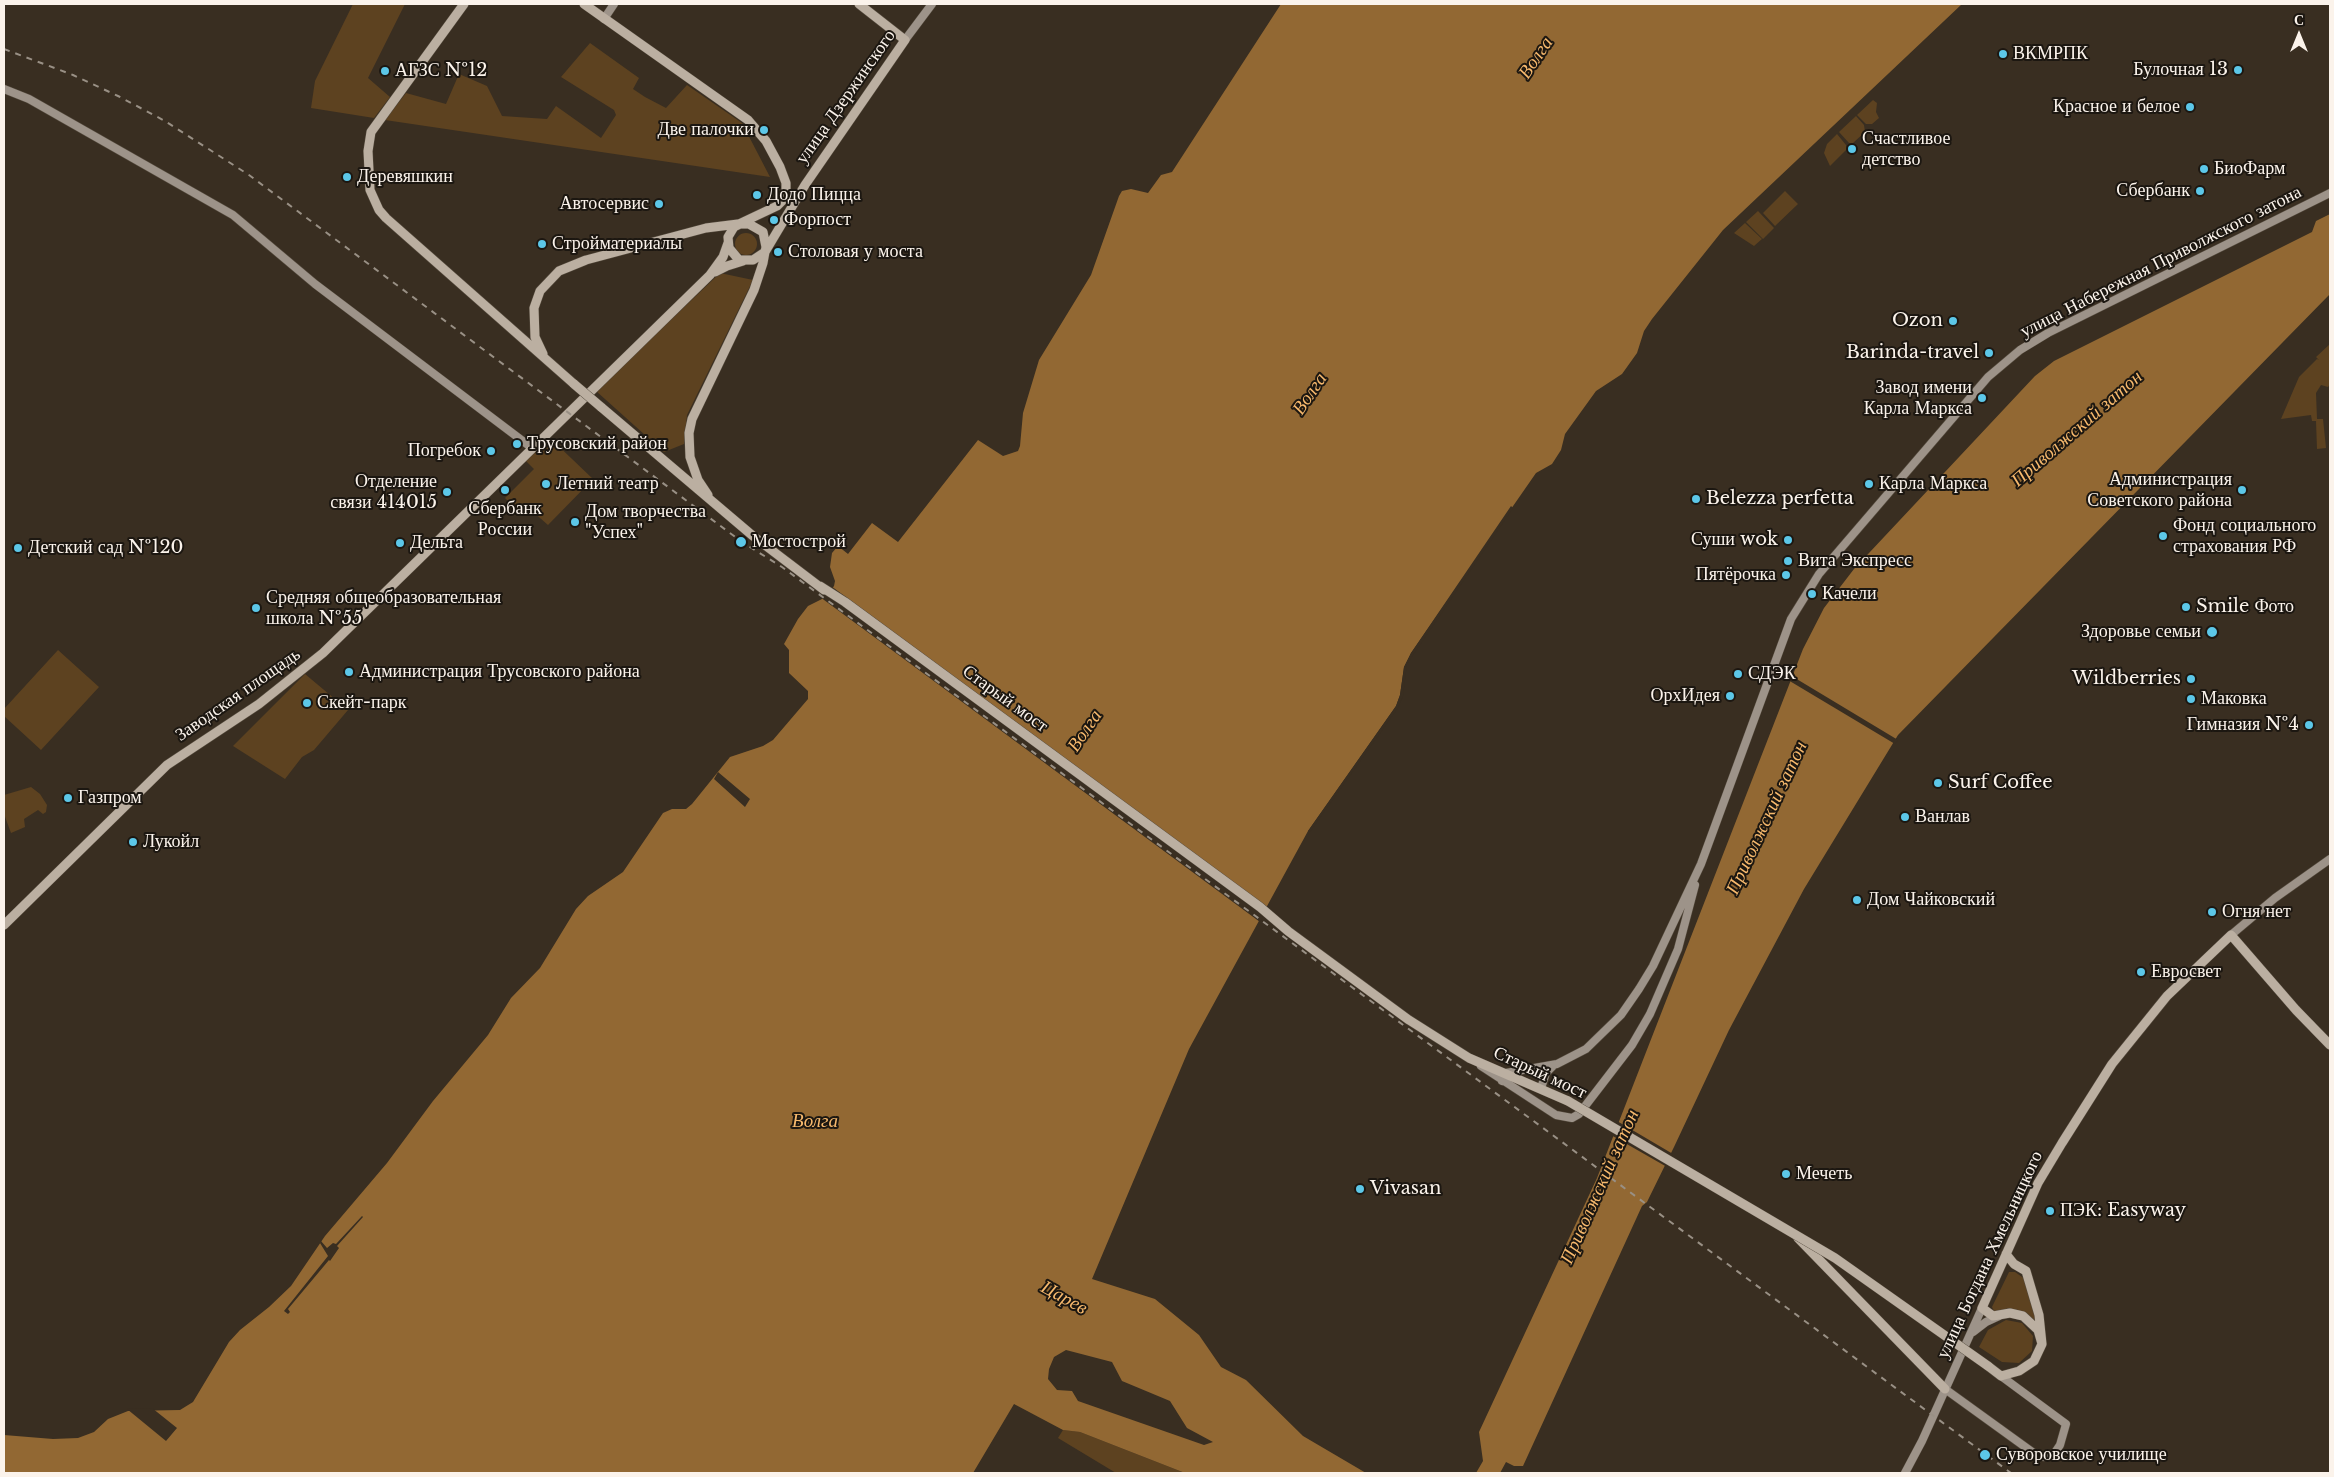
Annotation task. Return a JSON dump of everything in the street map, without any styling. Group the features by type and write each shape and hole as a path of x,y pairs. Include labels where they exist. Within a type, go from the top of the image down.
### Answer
{"main road":[{"path":"464,4 378,122 369,141 369,182 378,210 410,241 551,364 724,511"},
{"path":"584,4 604,19 614,4"},
{"path":"859,4 905,40"},
{"name":"улица Дзержинского","path":"724,511 706,492 698,480 690,457 689,433 698,404 754,290 765,252 804,185 932,4"},
{"name":"улица Дзержинского","path":"604,19 748,120 766,141 786,183 786,197 780,204 739,224"},
{"path":"4,89 29,100 233,214 315,284 532,448"},
{"name":"улица Набережная Приволжского затона","path":"1504,1077 1557,1064 1586,1049 1610,1026 1630,1002 1653,966 1700,864 1791,619 1819,574 1988,377 2020,350 2048,333 2330,193"},
{"path":"551,364 538,346 535,337 534,308 540,291 559,271 586,260 706,228 739,224 754,225 763,232 766,242 765,252 753,260 727,266 710,275"},
{"path":"710,275 723,257 730,232 739,224"},
{"path":"728,243 731,253 743,261"},
{"name":"Заводская площадь","path":"4,925 167,765 272,695 323,653 710,275"},
{"name":"Старый мост","path":"724,511 820,586 842,606 1257,911 1288,930 1409,1020 1469,1058 1504,1077 1542,1088 1568,1101 1789,1230"},
{"name":"улица Богдана Хмельницкого","path":"1905,1473 1922,1442 2006,1254 2047,1168 2112,1064 2167,996 2231,935 2275,898 2330,859"},
{"name":"улица Набережная Приволжского затона","path":"1504,1077 1556,1115 1572,1118 1579,1114 1632,1045 1650,1014 1678,949 1700,864"},
{"path":"2231,935 2296,1010 2330,1045"},
{"path":"1542,1088 1546,1073 1557,1064"},
{"path":"1789,1230 1868,1280 2066,1424 2060,1445 2054,1454 2044,1457 2035,1454 1945,1390 1789,1230"},
{"path":"2001,1376 2027,1366 2038,1356 2042,1344 2039,1315 2026,1271 2014,1264 2006,1254"},
{"path":"1982,1308 1990,1315 1998,1316"},
{"path":"1970,1335 1986,1322 2010,1313 2023,1316 2038,1330 2042,1344"}],"shaded area":[{"path":"353,4 405,4 368,78 390,97 374,118 311,108 315,81"},
{"path":"590,43 639,78 633,89 645,97 666,108 687,85 742,123 770,177 385,120 406,93 446,104 459,74 487,86 502,116 547,119 556,106 601,138 616,115 614,110 561,77"},
{"path":"1873,100 1877,103 1876,112 1879,118 1872,124 1866,124 1857,115"},
{"path":"1856,116 1864,125 1865,132 1853,143 1849,143 1839,132"},
{"path":"1837,134 1846,145 1846,150 1830,166 1824,153 1827,144"},
{"path":"1785,191 1798,204 1775,226 1763,213"},
{"path":"1758,211 1774,228 1763,239 1746,222"},
{"path":"1745,223 1762,239 1754,246 1734,233"},
{"path":"746,233 754,236 757,244 754,252 746,255 738,252 735,244 738,236"},
{"path":"720,273 753,280 687,415 684,444 664,452 596,391"},
{"path":"2330,344 2330,384 2328,387 2321,385 2316,393 2317,419 2323,419 2326,448 2317,449 2316,421 2312,421 2311,415 2281,419 2299,377 2317,359 2319,360 2316,357"},
{"path":"549,437 593,479 548,525 524,504 517,510 505,498 534,469 525,460"},
{"path":"58,650 99,687 41,750 4,716 4,709"},
{"path":"305,674 348,710 314,750 302,757 285,779 233,746"},
{"path":"31,787 40,794 47,805 46,812 43,814 38,810 24,819 25,827 11,833 4,814 4,795"},
{"path":"2009,1272 2015,1272 2025,1279 2038,1322 2036,1323 2025,1312 1994,1311 1992,1307"},
{"path":"2006,1320 2022,1323 2033,1336 2032,1351 2019,1363 2002,1362 1979,1347 1988,1330"},
{"path":"1063,1430 1080,1432 1185,1473 1116,1473 1058,1438"}],"water":[{"name":"Волга","path":"1281,4 1962,4 1723,230 1652,319 1644,331 1637,353 1622,374 1596,391 1565,434 1561,450 1552,464 1536,473 1411,653 1404,667 1400,695 1396,706 1308,831 1189,1049 1092,1279 1155,1299 1199,1335 1221,1367 1246,1380 1303,1436 1366,1473 1185,1473 1080,1432 1063,1430 1014,1404 973,1473 4,1473 4,1435 53,1439 78,1438 94,1432 108,1419 128,1411 180,1410 193,1402 229,1342 240,1330 269,1307 291,1286 325,1236 387,1163 433,1101 488,1035 511,998 540,968 576,909 588,896 623,872 663,813 672,809 686,809 730,757 763,746 773,740 808,699 808,691 789,673 789,650 784,644 798,619 808,606 826,597 834,586 835,581 830,567 832,553 838,546 848,554 872,523 898,542 978,440 1003,456 1018,451 1023,413 1039,360 1091,275 1119,196 1122,191 1131,189 1148,193 1161,175 1172,172","holes":["1066,1350 1112,1362 1122,1381 1170,1401 1187,1428 1213,1442 1204,1445 1078,1401 1072,1391 1057,1390 1048,1379 1049,1369 1054,1357"]},
{"name":"Приволжский затон","path":"2330,214 2330,294 1898,735 1804,889 1729,1030 1647,1202 1642,1206 1523,1466 1514,1466 1506,1462 1500,1473 1476,1473 1483,1461 1479,1432 1597,1178 1803,649 1824,608 1854,569 2035,376 2054,361 2312,232 2316,221"}],"pier":[{"path":"1511,506 1513,508 1407,664 1403,696 1398,708 1310,832 1308,831 1396,706 1400,695 1404,667 1411,653"},
{"path":"831,586 1268,908 1260,922 820,597"},
{"path":"1790,675 1898,740 1895,744 1788,680"},
{"path":"718,772 750,799 745,807 714,779"},
{"path":"1617,1121 1673,1154 1667,1167 1611,1135"},
{"path":"362,1216 337,1246 339,1248 330,1261 288,1309 290,1312 288,1314 284,1311 328,1256 320,1243 321,1241 327,1248 333,1243 336,1244"},
{"path":"152,1408 177,1428 166,1441 127,1409"}],"railway":[{"path":"4,49 73,75 118,96 165,121 249,175 742,542 782,567 2011,1473"}],"place":[{"name":"ВКМРПК","path":"2003,54"},
{"name":"Булочная 13","path":"2238,70"},
{"name":"АГЗС №12","path":"385,71"},
{"name":"Красное и белое","path":"2190,107"},
{"name":"Две палочки","path":"764,130"},
{"name":"Счастливое детство","path":"1852,149"},
{"name":"БиоФарм","path":"2204,169"},
{"name":"Деревяшкин","path":"347,177"},
{"name":"Сбербанк","path":"2200,191"},
{"name":"Додо Пицца","path":"757,195"},
{"name":"Автосервис","path":"659,204"},
{"name":"Форпост","path":"774,220"},
{"name":"Стройматериалы","path":"542,244"},
{"name":"Столовая у моста","path":"778,252"},
{"name":"Ozon","path":"1953,321"},
{"name":"Barinda-travel","path":"1989,353"},
{"name":"Завод имени Карла Маркса","path":"1982,398"},
{"name":"Трусовский район","path":"517,444"},
{"name":"Погребок","path":"491,451"},
{"name":"Летний театр","path":"546,484"},
{"name":"Карла Маркса","path":"1869,484"},
{"name":"Сбербанк России","path":"505,490"},
{"name":"Администрация Советского района","path":"2242,490"},
{"name":"Отделение связи 414015","path":"447,492"},
{"name":"Belezza perfetta","path":"1696,499"},
{"name":"Дом творчества \"Успех\"","path":"575,522"},
{"name":"Фонд социального страхования РФ","path":"2163,536"},
{"name":"Суши wok","path":"1788,540"},
{"name":"Мостострой","path":"741,542"},
{"name":"Дельта","path":"400,543"},
{"name":"Детский сад №120","path":"18,548"},
{"name":"Вита Экспресс","path":"1788,561"},
{"name":"Пятёрочка","path":"1786,575"},
{"name":"Качели","path":"1812,594"},
{"name":"Smile Фото","path":"2186,607"},
{"name":"Средняя общеобразовательная школа №55","path":"256,608"},
{"name":"Здоровье семьи","path":"2212,632"},
{"name":"Администрация Трусовского района","path":"349,672"},
{"name":"СДЭК","path":"1738,674"},
{"name":"Wildberries","path":"2191,679"},
{"name":"ОрхИдея","path":"1730,696"},
{"name":"Маковка","path":"2191,699"},
{"name":"Скейт-парк","path":"307,703"},
{"name":"Гимназия №4","path":"2309,725"},
{"name":"Surf Coffee","path":"1938,783"},
{"name":"Газпром","path":"68,798"},
{"name":"Ванлав","path":"1905,817"},
{"name":"Лукойл","path":"133,842"},
{"name":"Дом Чайковский","path":"1857,900"},
{"name":"Огня нет","path":"2212,912"},
{"name":"Евросвет","path":"2141,972"},
{"name":"Мечеть","path":"1786,1174"},
{"name":"Vivasan","path":"1360,1189"},
{"name":"ПЭК: Easyway","path":"2050,1211"},
{"name":"Суворовское училище","path":"1985,1455"}],"water label":[{"name":"Царев","path":"1064,1298"}]}
